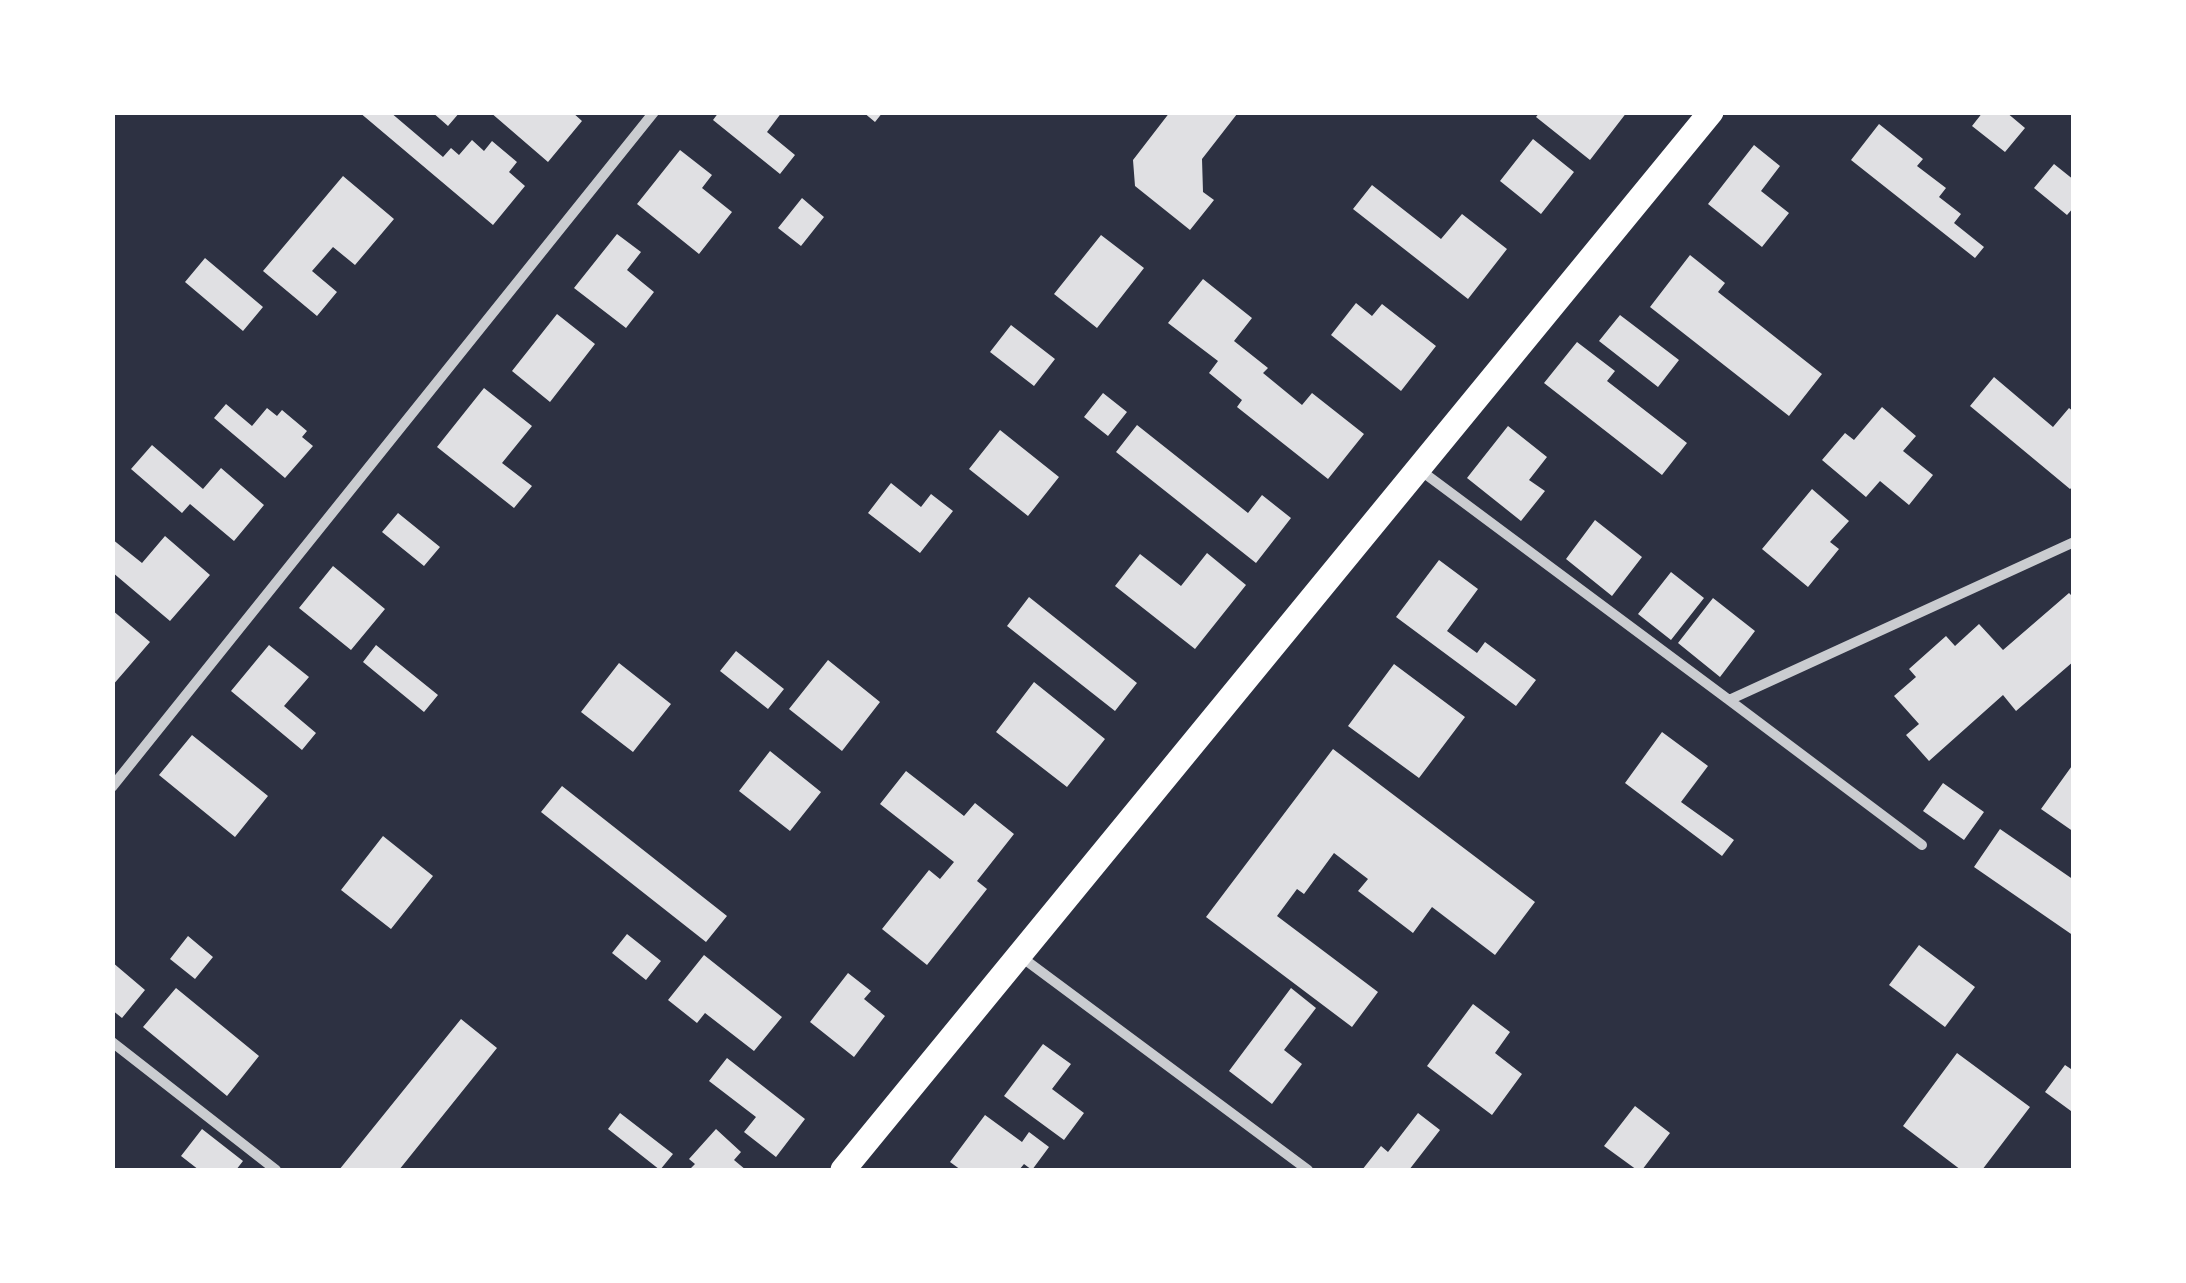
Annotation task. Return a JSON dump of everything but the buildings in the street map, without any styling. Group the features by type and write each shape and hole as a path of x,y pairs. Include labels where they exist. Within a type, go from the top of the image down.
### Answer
{"main road":[{"path":"843,1170 1712,112"}],"street":[{"path":"112,788 654,112"},
{"path":"1419,469 1922,844"},
{"path":"1729,700 2074,542"},
{"path":"1020,955 1308,1170"},
{"path":"112,1042 276,1170"}]}
